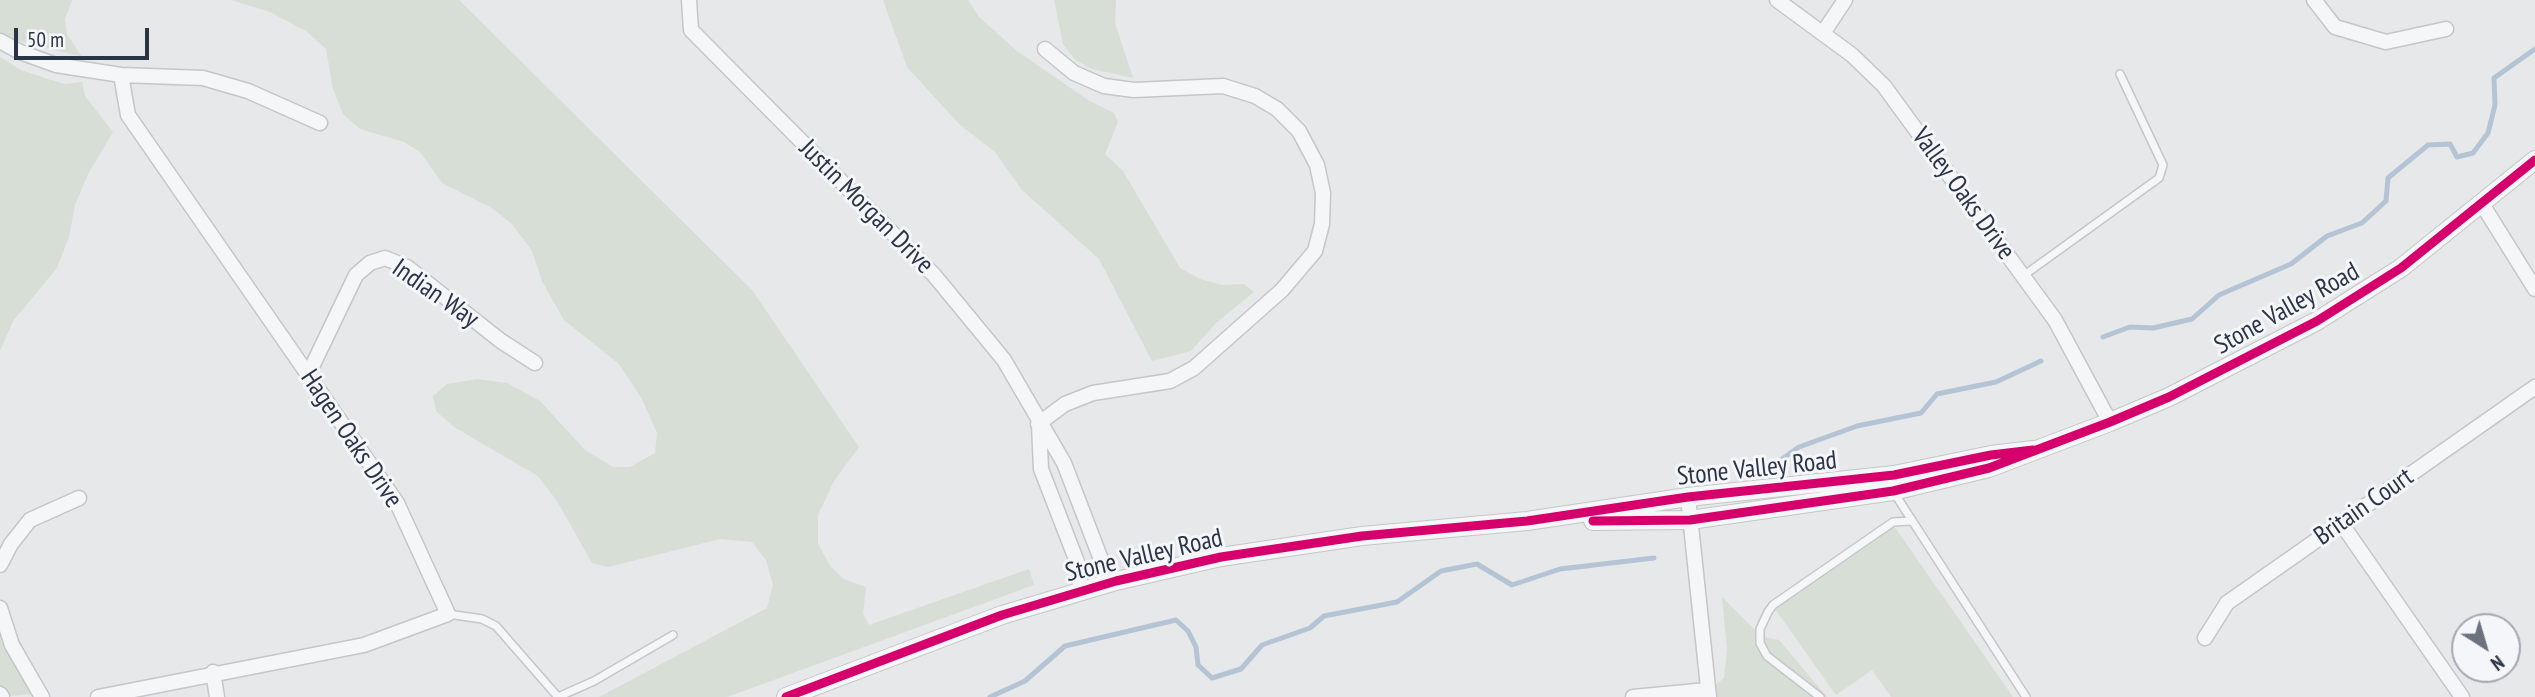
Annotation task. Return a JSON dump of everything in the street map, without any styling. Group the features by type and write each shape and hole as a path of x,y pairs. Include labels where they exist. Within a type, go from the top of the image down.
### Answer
{"street":[{"name":"Justin Morgan Drive","path":"689,0 691,30 934,275 1004,360 1038,424 1064,463 1102,562 1116,582"},
{"name":"Valley Oaks Drive","path":"1777,0 1852,55 1884,86 2054,320 2110,422"},
{"path":"1823,33 1845,0"},
{"path":"2314,0 2335,27 2386,41 2446,29"},
{"path":"0,41 56,65 121,75 203,78 248,91 320,123"},
{"path":"1045,49 1074,74 1104,86 1134,90 1223,86 1255,96 1278,109 1300,131 1317,165 1324,192 1322,224 1315,251 1282,290 1194,368 1170,381 1093,393 1065,404 1038,424 1041,468 1079,567 1080,591"},
{"name":"Hagen Oaks Drive","path":"121,75 128,115 397,503 448,614"},
{"name":"Stone Valley Road","path":"1527,521 1690,520 1893,491 1989,468 2169,397 2318,321 2401,268 2535,160"},
{"path":"2482,204 2535,289"},
{"name":"Indian Way","path":"308,375 356,275 370,263 385,258 407,267 501,341 535,363"},
{"name":"Britain Court","path":"2205,638 2227,603 2535,387"},
{"name":"Stone Valley Road","path":"786,697 1002,615 1080,591 1221,557 1362,536 1527,521 1688,497 1894,475 1991,455 2033,450"},
{"path":"1633,697 1708,693 1688,497"},
{"path":"0,565 10,544 30,520 79,498"},
{"path":"2341,523 2462,697"},
{"path":"0,608 12,645 42,697"},
{"path":"98,697 213,672 363,645 448,614"},
{"path":"213,672 217,697"}],"lane":[{"path":"2023,276 2159,178 2163,165 2120,74"},
{"path":"1893,491 2026,697"},
{"path":"1820,697 1767,656 1760,643 1760,629 1768,612 1773,604 1893,522 1911,521"},
{"path":"448,614 482,619 496,626 558,697 594,681 673,635"}],"shaded area":[{"path":"0,0 72,0 65,19 67,34 82,57 8,38 0,33"},
{"path":"231,0 459,0 752,290 859,447 834,481 818,515 818,544 831,567 844,579 866,587 863,614 869,625 1029,569 1034,585 727,697 599,697 767,608 773,585 766,560 752,542 720,539 608,567 592,563 557,501 538,476 454,427 436,411 433,396 447,384 477,379 507,383 540,401 585,450 613,467 630,467 655,453 657,433 642,399 619,364 564,320 542,281 532,251 512,224 492,208 442,183 420,152 404,142 360,129 343,114 333,89 326,49 306,31 270,12"},
{"path":"883,0 968,0 979,17 1017,51 1088,100 1114,113 1118,122 1105,154 1123,171 1180,268 1200,279 1222,285 1244,284 1254,292 1216,323 1191,351 1152,361 1099,259 1022,190 995,152 959,124 907,67"},
{"path":"1054,0 1116,0 1115,23 1133,78 1092,69 1075,60 1063,44"},
{"path":"0,57 21,70 48,79 65,84 82,82 85,96 113,132 89,172 75,205 69,237 57,268 13,321 0,351"},
{"path":"1894,526 2013,697 1891,697 1872,670 1836,695 1775,609"},
{"path":"1722,597 1753,628 1765,637 1779,640 1827,697 1702,697 1724,678 1727,650"},
{"path":"0,630 32,694 0,697"}],"waterway":[{"path":"2103,337 2130,327 2153,328 2192,319 2219,295 2291,264 2327,236 2362,223 2386,201 2388,178 2428,145 2450,144 2457,157 2473,153 2488,133 2495,105 2494,78 2535,49"},
{"path":"1767,470 1799,447 1857,426 1921,413 1937,394 1996,382 2041,361"},
{"path":"990,697 1025,681 1065,646 1176,620 1188,631 1196,647 1198,665 1212,678 1241,669 1262,645 1310,628 1324,616 1397,602 1441,571 1477,564 1512,585 1560,569 1654,558"}],"cycle path":[{"path":"1593,521 1690,520 1893,491 1989,468 2110,422 2169,397 2317,321 2401,268 2535,160"},
{"path":"786,697 1002,615 1116,581 1221,557 1362,536 1527,521 1688,497 1894,475 1991,455 2033,450"}]}
